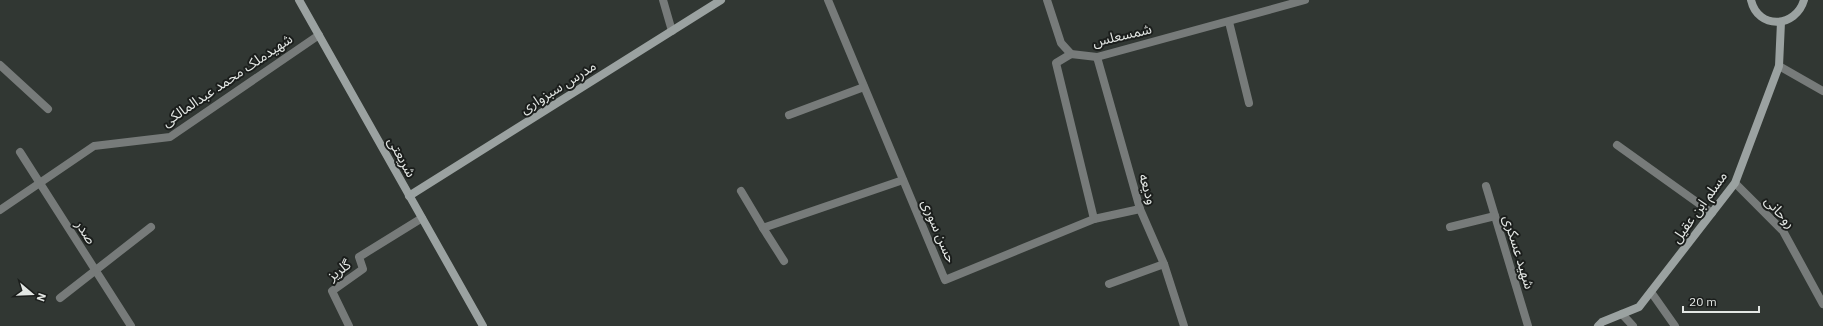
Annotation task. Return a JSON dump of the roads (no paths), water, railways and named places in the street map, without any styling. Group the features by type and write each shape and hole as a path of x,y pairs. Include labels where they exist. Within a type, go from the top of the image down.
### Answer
{"main road":[{"name":"شریعتی","path":"299,0 483,326"},
{"name":"مدرس سبزواری","path":"409,196 721,0"},
{"path":"1751,0 1753,6 1761,17 1774,22 1781,22 1794,17 1802,6 1804,0"},
{"name":"مسلم ابن عقیل","path":"1598,326 1602,322 1639,307 1735,183 1779,66 1781,22"}],"street":[{"path":"663,0 672,30"},
{"name":"حسن سوری","path":"828,0 945,280 1094,219 1140,209"},
{"path":"1047,0 1061,43 1071,54 1056,63 1094,219"},
{"name":"شمسعلس","path":"1071,54 1097,57 1305,0"},
{"path":"1229,22 1249,103"},
{"name":"شهیدملک محمد عبدالمالکی","path":"0,210 94,146 170,137 318,34"},
{"name":"ودیعه","path":"1097,57 1140,209 1164,264 1184,326"},
{"path":"0,65 48,109"},
{"path":"1779,66 1823,91"},
{"path":"789,115 864,87"},
{"path":"1617,145 1712,213"},
{"name":"صدر","path":"20,152 131,326"},
{"path":"763,228 903,180"},
{"name":"روحانی","path":"1735,183 1783,231 1819,290 1823,304"},
{"name":"شهید عسکری","path":"1486,186 1528,326"},
{"path":"740,191 784,261"},
{"path":"1450,227 1495,216"},
{"name":"گلریز","path":"349,326 332,291 363,269 359,257 422,218"},
{"path":"60,298 151,227"},
{"path":"1109,284 1164,264"},
{"path":"1651,292 1675,326"},
{"path":"1622,314 1633,326"}]}
